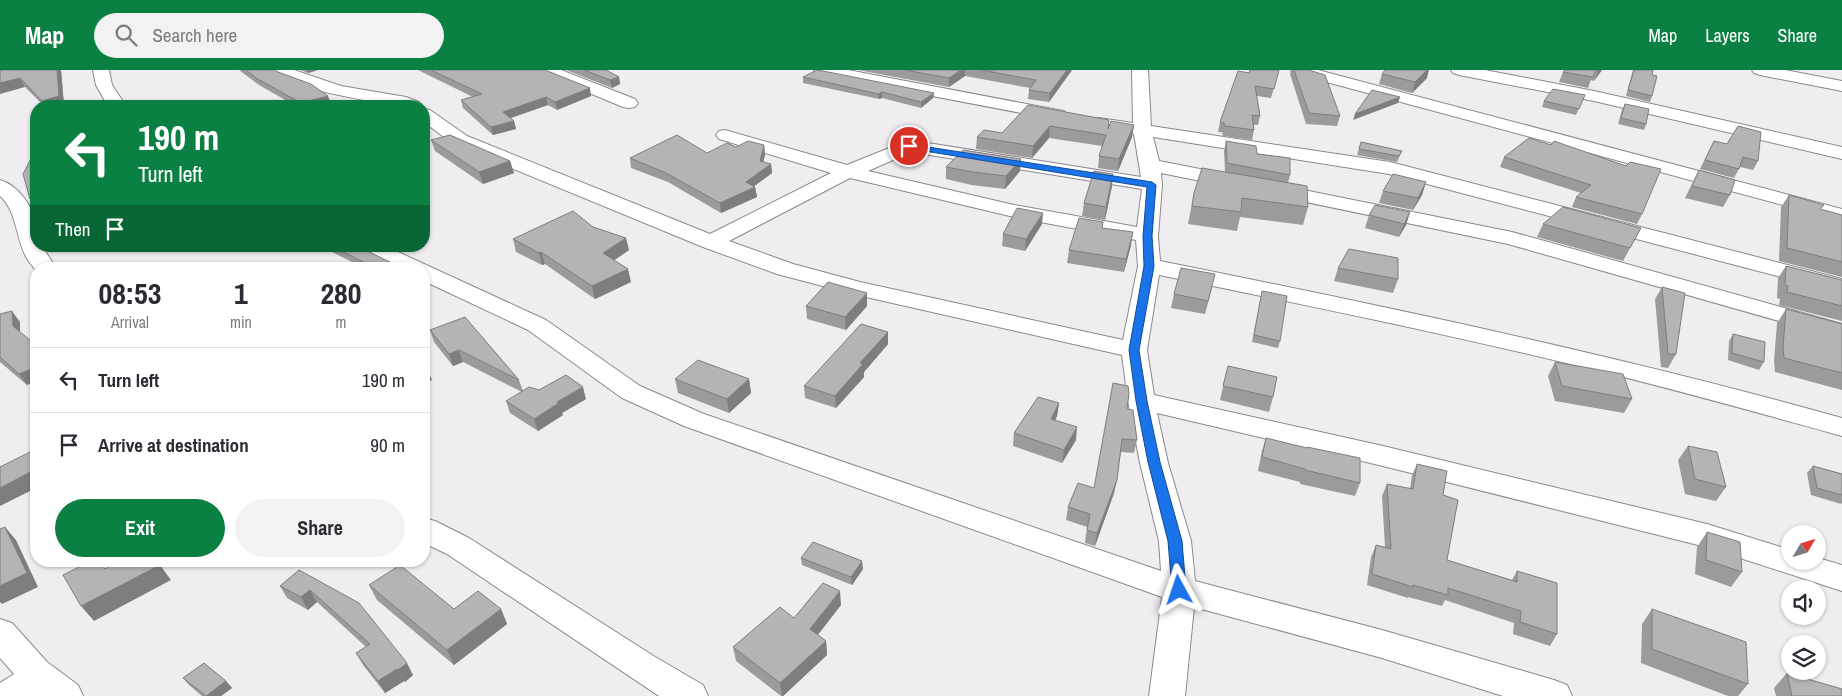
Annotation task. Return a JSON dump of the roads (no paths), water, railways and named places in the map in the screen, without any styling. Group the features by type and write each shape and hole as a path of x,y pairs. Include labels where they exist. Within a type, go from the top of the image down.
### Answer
{"street":[{"path":"101,70 104,85 114,100"},
{"path":"280,70 316,85 395,100"},
{"path":"547,70 629,103"},
{"path":"822,70 1142,131 1390,168 1842,286"},
{"path":"1140,70 1142,131 1151,175 1147,236 1149,266 1134,350 1141,401 1154,462 1175,541 1179,590 1167,696"},
{"path":"1298,70 1842,215"},
{"path":"1459,70 1594,96 1842,153"},
{"path":"1760,70 1842,86"},
{"path":"430,118 460,140 712,242 785,269 857,288 1134,350"},
{"path":"724,135 848,172 1014,211 1147,236"},
{"path":"712,242 848,172 909,146 1151,175 1512,238 1842,332"},
{"path":"0,186 14,198 30,239"},
{"path":"380,252 401,262"},
{"path":"1149,266 1376,312 1550,352 1842,426"},
{"path":"430,275 537,325 632,392 694,420 1179,590 1382,644 1554,696"},
{"path":"1141,401 1383,456 1707,536 1842,578"},
{"path":"430,532 458,546 640,666 690,696"},
{"path":"0,633 52,686"},
{"path":"9,696 52,686"}]}
